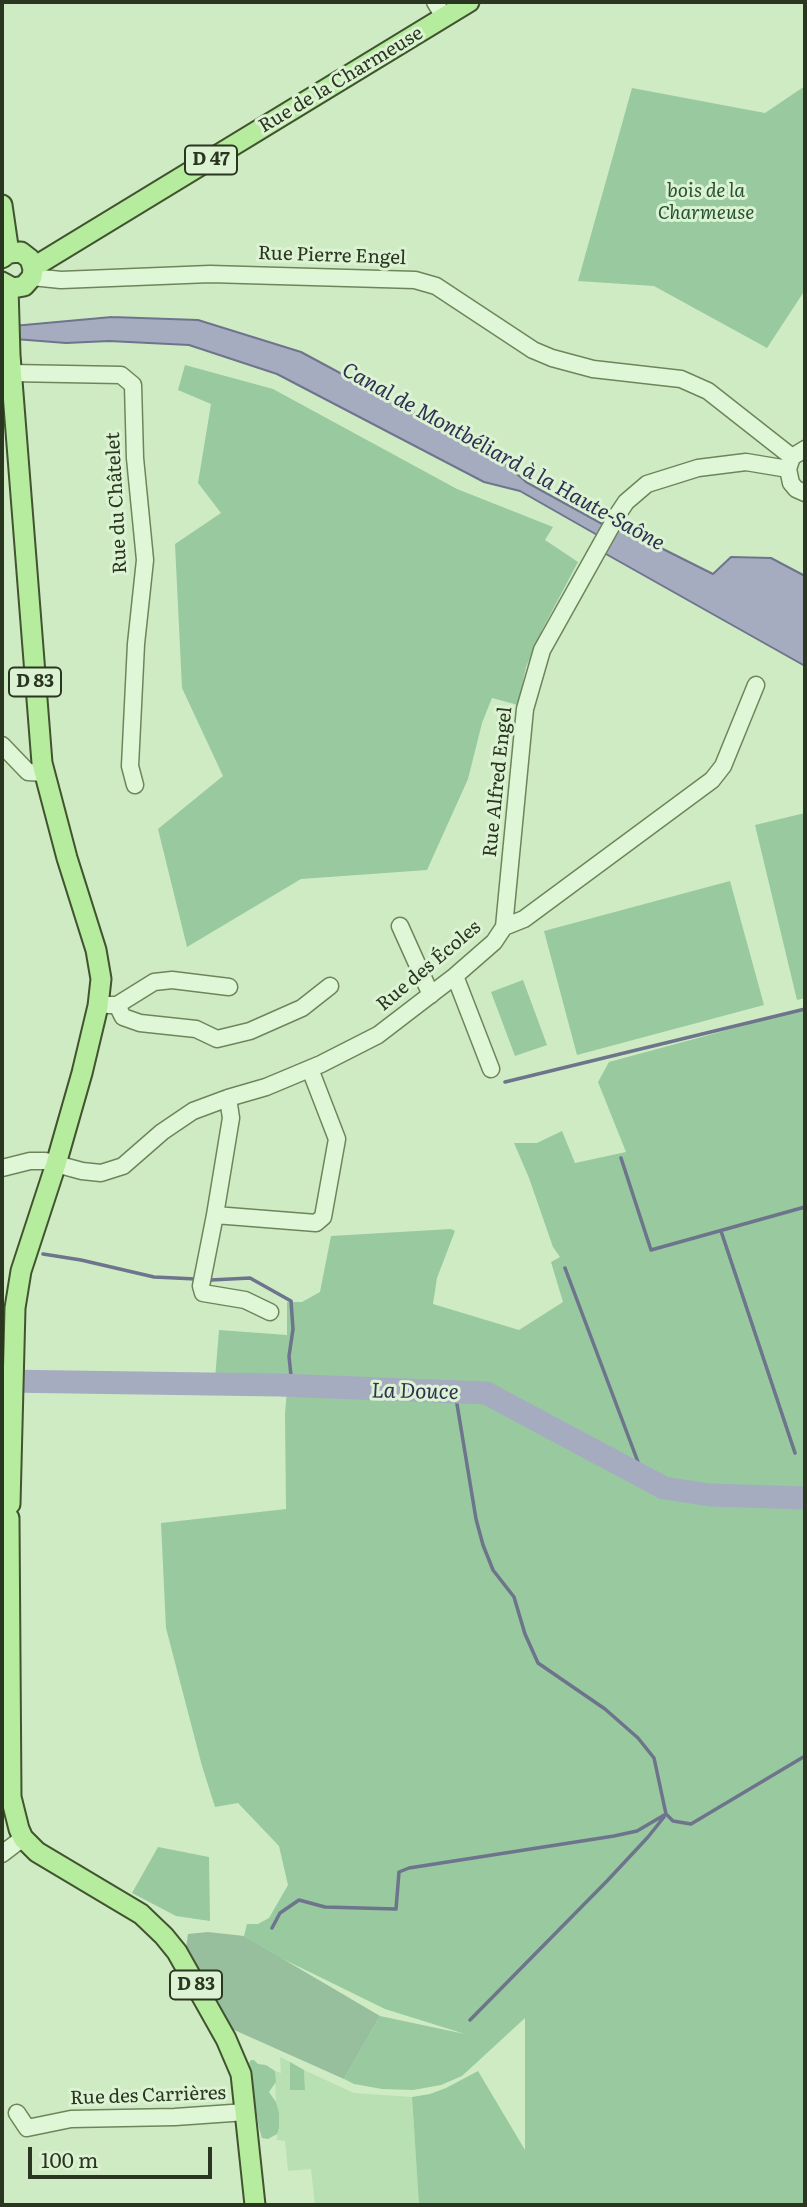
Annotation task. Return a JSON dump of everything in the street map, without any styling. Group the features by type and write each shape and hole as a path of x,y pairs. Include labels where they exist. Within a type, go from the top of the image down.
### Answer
{"main road":[{"name":"Rue de la Charmeuse","path":"5,284 19,288 24,286 32,271 42,262 440,9 468,2"},
{"path":"2,205 6,255 26,255 32,271"},
{"name":"D 83","path":"5,284 42,763 67,858 96,950 108,1005 82,1073 21,1271 15,1308 6,1511 11,1797 14,1815 23,1838 37,1852 141,1914 177,1952 231,2050 241,2074 255,2205"}],"street":[{"name":"Rue Pierre Engel","path":"32,271 61,279 210,274 415,280 436,286 533,350 552,358 593,369 681,379 708,391 795,458 791,483 805,493"},
{"name":"Rue du Châtelet","path":"11,373 121,375 133,385 135,458 145,560 136,644 130,766 135,785"},
{"name":"Rue Alfred Engel","path":"505,919 525,709 542,650 615,519 626,502 647,484 698,468 795,458"},
{"name":"Rue des Écoles","path":"2,1168 30,1161 45,1161 82,1171 101,1172 123,1166 170,1126 193,1111 310,1069 378,1035 455,976 494,942 505,919 524,919 712,780 723,766 755,685"},
{"path":"2,745 28,772 45,773"},
{"path":"400,926 431,995"},
{"path":"455,976 491,1069"},
{"path":"229,987 172,980 154,982 108,1005 122,1017 140,1023 196,1029 217,1039 250,1031 302,1008 330,986"},
{"path":"215,1215 316,1223 323,1217 337,1139 310,1069"},
{"path":"228,1098 231,1118 201,1286 203,1293 245,1300 270,1312"},
{"path":"2,1854 23,1838"},
{"name":"Rue des Carrières","path":"17,2113 27,2128 71,2119 174,2118 246,2112"}],"green space":[{"name":"bois de la Charmeuse","path":"805,86 805,290 767,348 654,286 578,281 632,88 765,113"},
{"path":"185,365 273,389 457,489 553,527 545,540 578,562 526,667 518,705 492,698 482,723 468,779 427,870 301,879 187,947 158,829 223,776 182,688 175,544 221,513 198,483 211,404 178,390"},
{"path":"805,813 805,998 797,1000 755,825"},
{"path":"730,881 764,1005 577,1055 544,931"},
{"path":"523,980 547,1045 515,1056 491,992"},
{"path":"805,1009 805,2205 419,2205 412,2097 446,2088 478,2071 525,2150 525,2018 462,2076 441,2085 413,2090 382,2089 354,2084 344,2079 380,2016 465,2034 385,2009 281,1958 244,1936 247,1924 258,1924 269,1918 288,1885 279,1846 238,1803 215,1807 166,1628 161,1523 286,1509 285,1414 288,1378 215,1379 219,1330 287,1335 287,1302 302,1302 320,1292 331,1236 451,1229 455,1231 437,1278 433,1304 519,1330 563,1302 551,1262 560,1257 553,1247 514,1143 537,1143 562,1131 575,1163 626,1152 598,1082 609,1062"},
{"path":"158,1847 209,1857 210,1921 176,1916 132,1893"},
{"path":"208,1932 244,1936 380,2016 344,2079 232,2029 186,1948 188,1934"},
{"path":"280,2057 290,2062 290,2090 305,2090 304,2070 354,2093 412,2097 419,2205 315,2205 311,2169 288,2171 285,2141 277,2140 275,2071 281,2073"},
{"path":"251,2060 275,2071 276,2082 269,2092 276,2102 279,2128 277,2134 268,2139 262,2138 259,2128 249,2063"},
{"path":"290,2062 304,2070 305,2090 290,2090"}],"water":[{"path":"112,317 198,320 301,352 500,459 526,482 604,525 621,528 713,574 731,557 771,558 805,576 805,666 606,554 599,536 520,491 484,482 277,374 189,345 109,341 66,343 2,338 2,327"}],"waterway":[{"path":"505,1082 805,1009"},
{"path":"621,1158 651,1250 805,1207"},
{"path":"721,1231 795,1453"},
{"path":"43,1254 154,1277 196,1279"},
{"path":"565,1268 644,1478"},
{"path":"211,1280 250,1278 291,1301 293,1329 289,1356 292,1386"},
{"name":"La Douce","path":"2,1381 279,1385 486,1393 664,1488 710,1495 805,1498"},
{"path":"455,1392 476,1519 483,1545 493,1570 514,1597 525,1634 538,1663 605,1709 638,1738 654,1758 666,1814 673,1821 691,1824 805,1756"},
{"path":"272,1928 280,1913 299,1900 325,1907 396,1909 399,1872 409,1868 614,1836 637,1831 666,1814"},
{"path":"470,2020 607,1881 664,1817"}],"water label":[{"name":"Canal de Montbéliard à la Haute-Saône","path":"503,457"}]}
